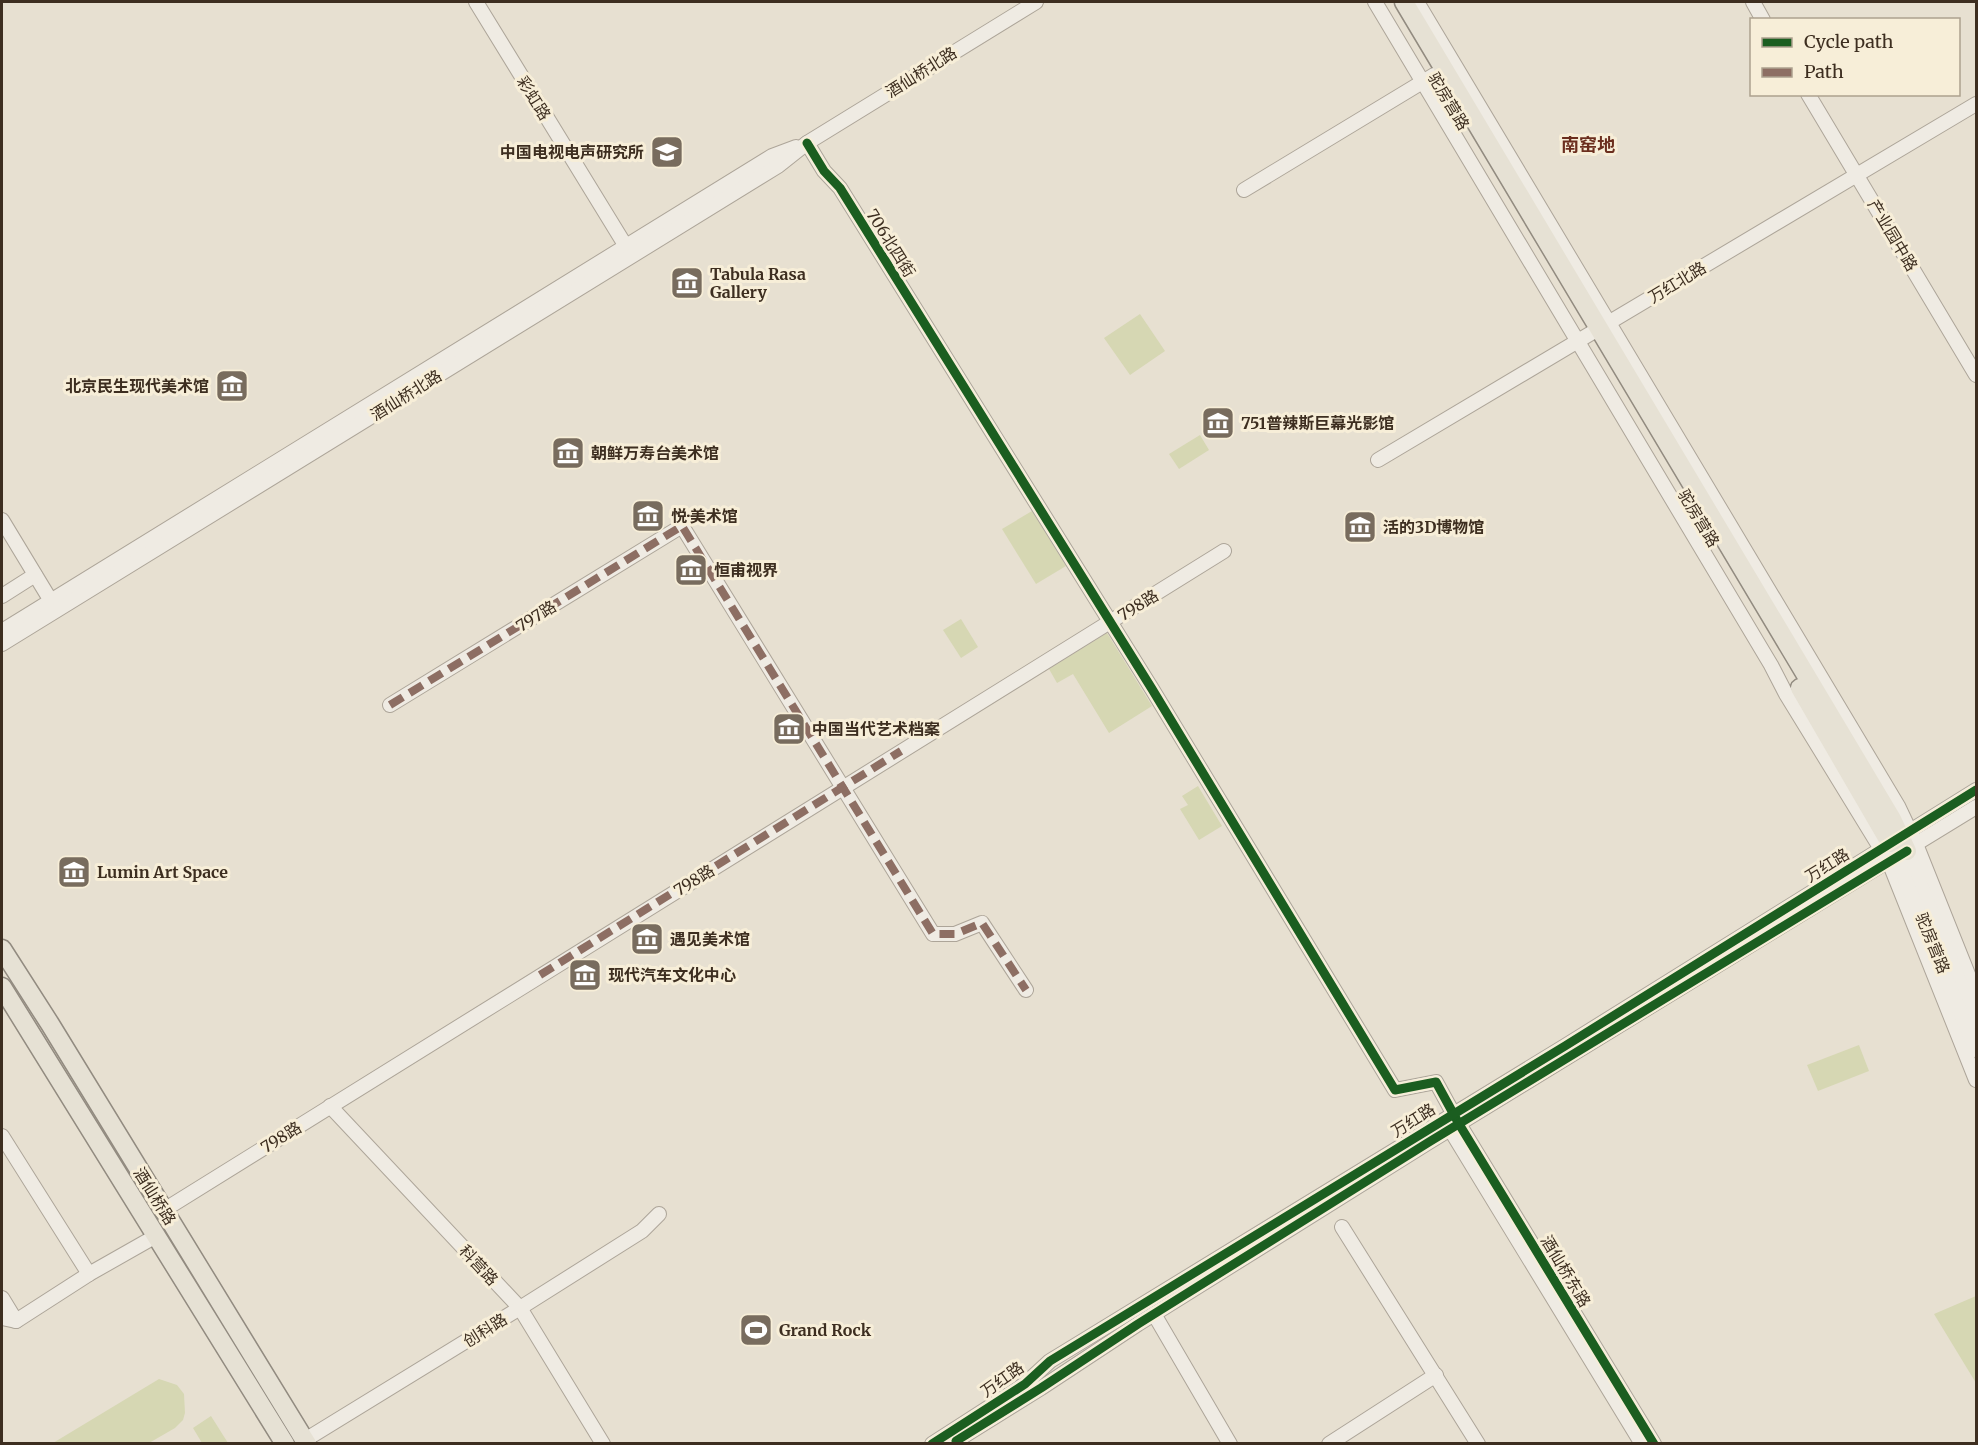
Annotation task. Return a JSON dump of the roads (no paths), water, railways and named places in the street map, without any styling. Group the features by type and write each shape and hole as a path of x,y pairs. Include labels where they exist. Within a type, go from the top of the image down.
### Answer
{"main road":[{"name":"驼房营路","path":"1390,2 1428,78 1594,332"},
{"name":"驼房营路","path":"1404,2 1594,332 1880,798 1899,847"},
{"name":"酒仙桥路","path":"2,949 307,1442"},
{"name":"酒仙桥路","path":"2,987 285,1443"}],"street":[{"name":"彩虹路","path":"476,2 628,251"},
{"name":"酒仙桥北路","path":"2,644 628,251 772,156 807,143 1035,2"},
{"path":"1245,190 1428,78 1375,2"},
{"path":"1417,2 1786,694 1899,847 1977,994"},
{"path":"1752,2 1762,18"},
{"name":"产业园中路","path":"1809,96 1977,375"},
{"name":"万红北路","path":"1378,460 1977,104"},
{"name":"706北四街","path":"807,143 824,171 840,188 1110,622"},
{"name":"酒仙桥北路","path":"2,631 628,251"},
{"path":"2,520 51,601"},
{"name":"797路","path":"390,705 682,526 843,788"},
{"name":"798路","path":"164,1210 1224,551"},
{"path":"2,596 35,575"},
{"name":"酒仙桥东路","path":"1110,622 1395,1090 1436,1082 1454,1122 1639,1438 1654,1443"},
{"path":"843,788 933,934 955,934 982,922 1026,990"},
{"name":"万红路","path":"1899,847 1977,790"},
{"name":"万红路","path":"951,1443 1041,1388 1454,1122 1565,1046 1899,847 1977,807"},
{"path":"1899,847 1977,1080"},
{"name":"驼房营路","path":"1899,847 1977,1022"},
{"name":"驼房营路","path":"1899,847 1977,1050"},
{"name":"科营路","path":"330,1106 520,1308 603,1443"},
{"name":"万红路","path":"932,1443 1025,1384 1050,1361 1454,1122"},
{"path":"2,1136 89,1275"},
{"name":"创科路","path":"307,1442 642,1231 659,1214"},
{"path":"1342,1227 1479,1443"},
{"path":"2,1318 16,1321 156,1236"},
{"path":"2,1298 16,1321"},
{"path":"1154,1314 1230,1443"},
{"path":"1329,1443 1436,1375"}],"place":[{"name":"中国电视电声研究所","path":"667,152"},
{"name":"Tabula Rasa Gallery","path":"687,283"},
{"name":"北京民生现代美术馆","path":"232,386"},
{"name":"751普辣斯巨幕光影馆","path":"1218,423"},
{"name":"朝鲜万寿台美术馆","path":"568,453"},
{"name":"悦·美术馆","path":"648,516"},
{"name":"活的3D博物馆","path":"1360,527"},
{"name":"恒甫视界","path":"691,570"},
{"name":"中国当代艺术档案","path":"789,729"},
{"name":"Lumin Art Space","path":"74,872"},
{"name":"遇见美术馆","path":"647,939"},
{"name":"现代汽车文化中心","path":"585,975"},
{"name":"Grand Rock","path":"756,1330"}],"district":[{"name":"南窑地","path":"1588,145"}]}
